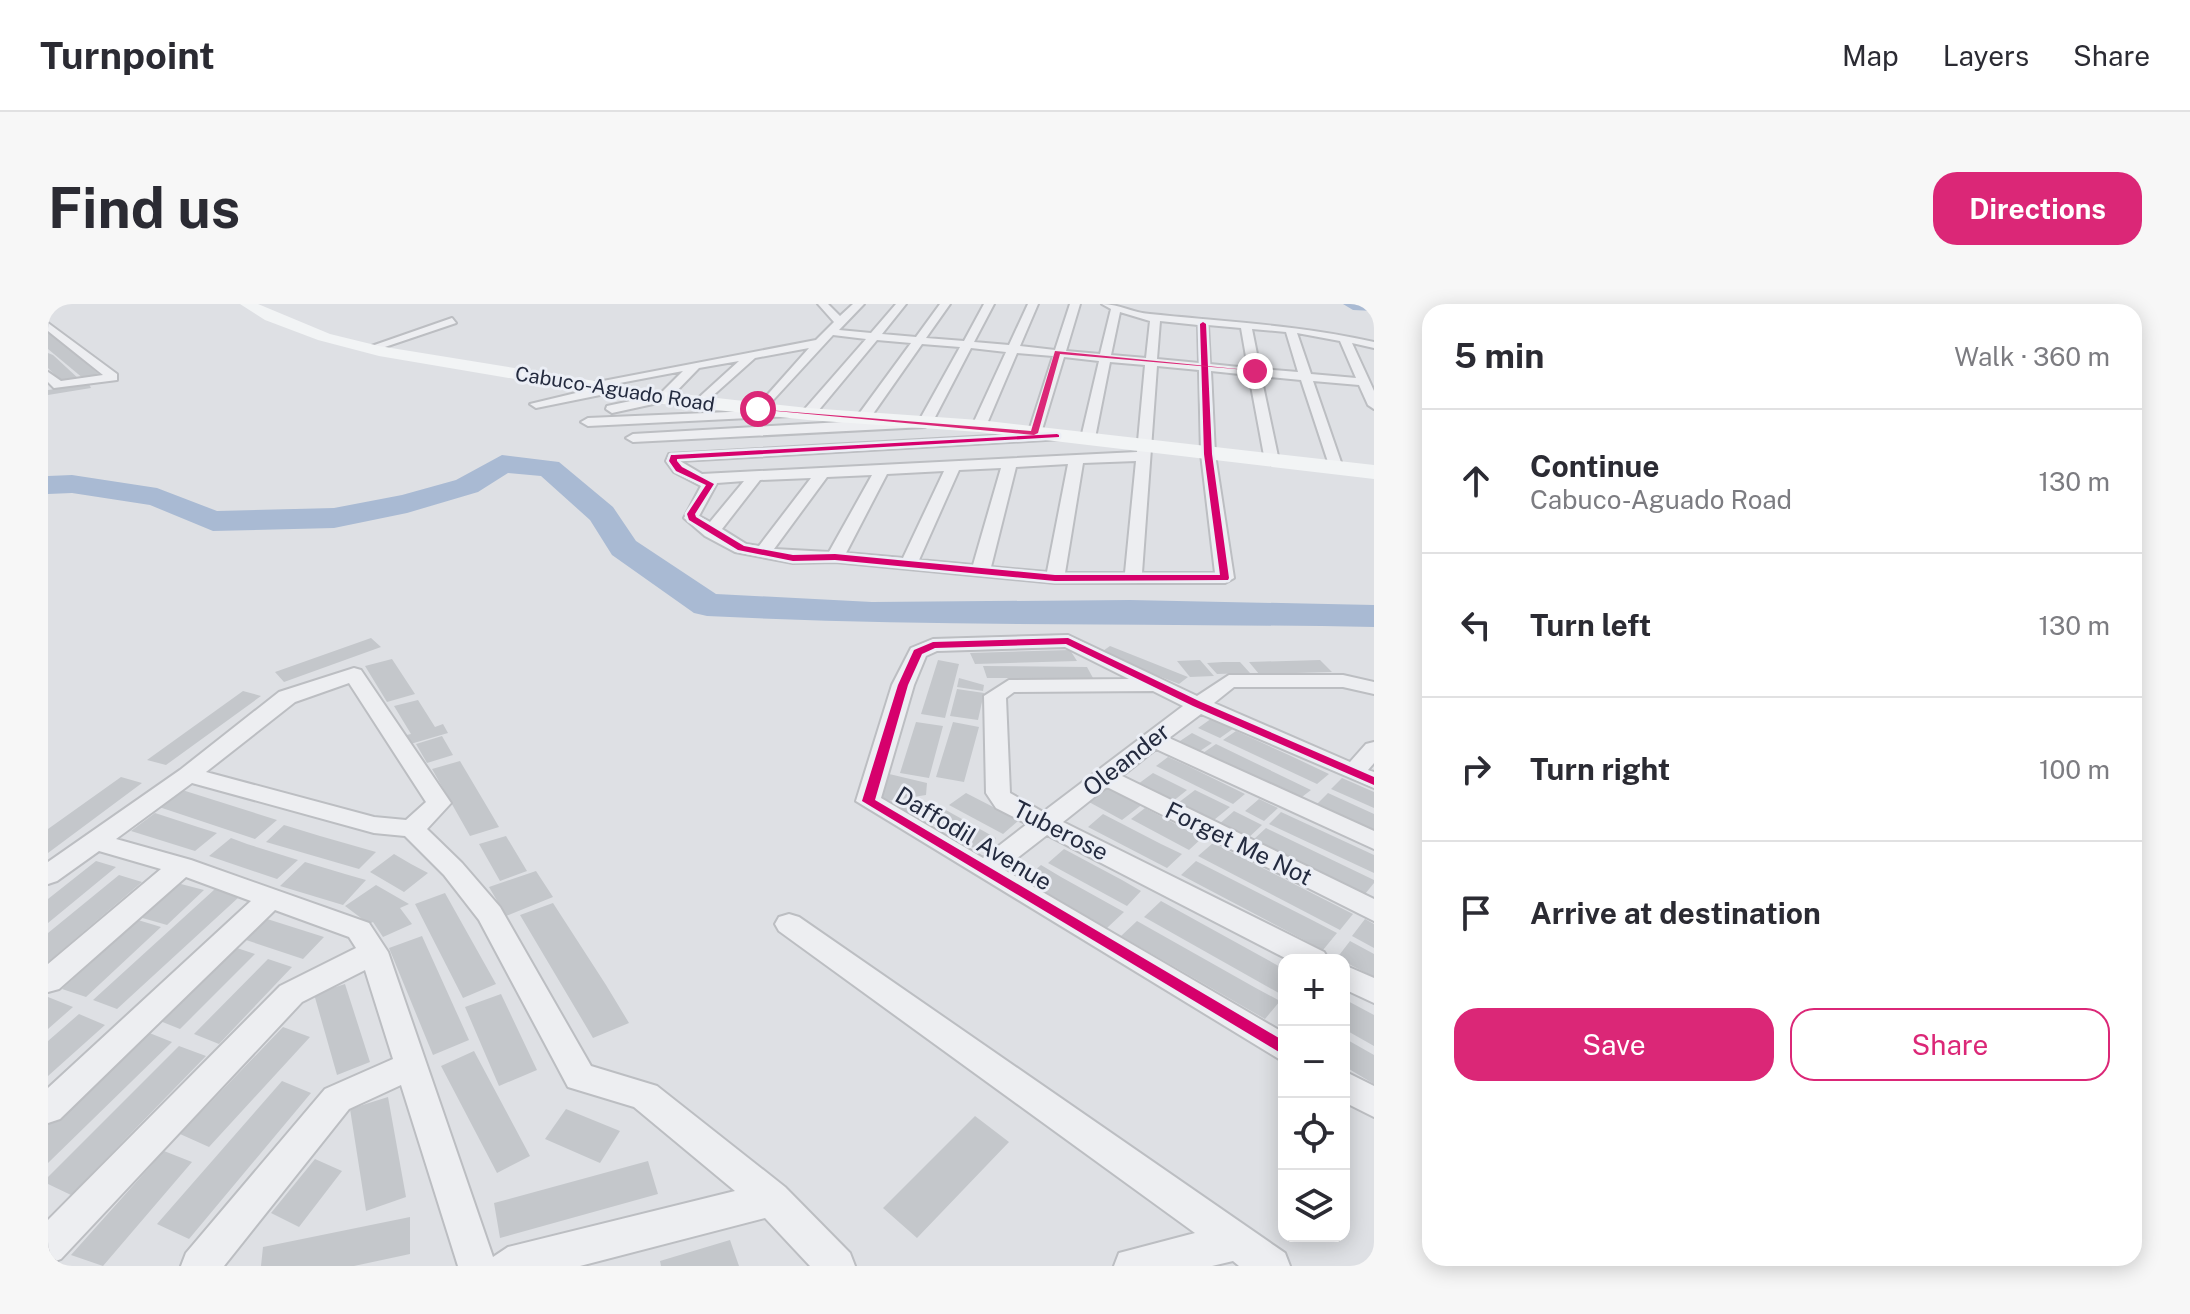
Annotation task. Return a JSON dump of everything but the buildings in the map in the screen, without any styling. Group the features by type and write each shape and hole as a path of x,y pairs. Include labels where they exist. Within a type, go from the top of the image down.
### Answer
{"street":[{"name":"Cabuco-Aguado Road","path":"247,304 270,317 324,337 369,349 699,404 979,426 1088,438 1144,451 1208,454 1374,472"},
{"path":"823,304 840,322"},
{"path":"758,409 859,304"},
{"path":"695,366 663,398 586,419 798,413 901,304"},
{"path":"863,418 945,304"},
{"path":"633,438 920,422 989,304"},
{"path":"979,426 1033,304"},
{"path":"1034,433 1057,352 1075,304"},
{"path":"1088,438 1112,305 1155,318 1290,329 1374,345"},
{"path":"1133,577 1155,318"},
{"path":"369,349 452,321"},
{"path":"1057,436 674,457 674,465 711,488 691,514 711,532 741,548 763,553 793,558 835,557 1055,578 1225,578 1208,454 1203,324"},
{"path":"1246,327 1272,461"},
{"path":"50,329 113,377 51,382"},
{"path":"1290,329 1336,468"},
{"path":"830,332 1368,384"},
{"path":"1344,338 1368,384 1374,405"},
{"path":"583,386 820,343"},
{"path":"699,404 752,355"},
{"path":"536,404 607,390"},
{"path":"701,479 1076,461 1144,451"},
{"path":"1055,578 1076,461"},
{"path":"980,573 1010,463"},
{"path":"908,566 953,466"},
{"path":"835,557 882,470"},
{"path":"763,553 822,473"},
{"path":"711,532 756,476"},
{"name":"Daffodil Avenue","path":"1157,685 1068,641 950,642 918,652 903,685 868,801 1278,1045"},
{"path":"48,875 188,775 287,697 354,674 439,803 412,829"},
{"name":"Oleander","path":"985,870 1229,681 1343,681 1374,688"},
{"name":"Tuberose","path":"1302,954 1005,803 998,793 995,696 1009,686 1157,685 1363,777"},
{"path":"1152,739 1374,841"},
{"path":"1363,777 1374,749"},
{"path":"188,775 374,825 412,829 453,869 490,914 580,1077 645,1096 772,1199 836,1266"},
{"name":"Forget Me Not","path":"1103,776 1374,911"},
{"path":"93,841 182,866 359,930 374,952 477,1266"},
{"path":"48,981 182,866"},
{"path":"48,1109 271,898"},
{"path":"789,924 1271,1266"},
{"path":"48,1246 291,994 374,952"},
{"path":"1350,979 1374,991"},
{"path":"200,1266 337,1099 409,1066"},
{"path":"1350,1089 1374,1103"},
{"path":"508,1266 772,1199"},
{"path":"1133,1266 1237,1242"}],"waterway":[{"path":"1353,304 1374,305"},
{"path":"48,485 72,484 157,497 213,521 334,518 407,504 467,486 502,464 549,468 602,514 624,548 707,605 872,613 1130,611 1374,616"}],"cycle path":[{"path":"1057,436 674,457 673,461 679,469 710,484 691,514 692,518 741,548 793,558 835,557 1055,578 1225,578 1208,454 1203,324"},
{"path":"1278,1045 868,801 903,685 918,652 933,645 1068,641 1197,704 1374,781"}],"route":[{"path":"758,409 1034,433 1057,352 1255,371"}]}
